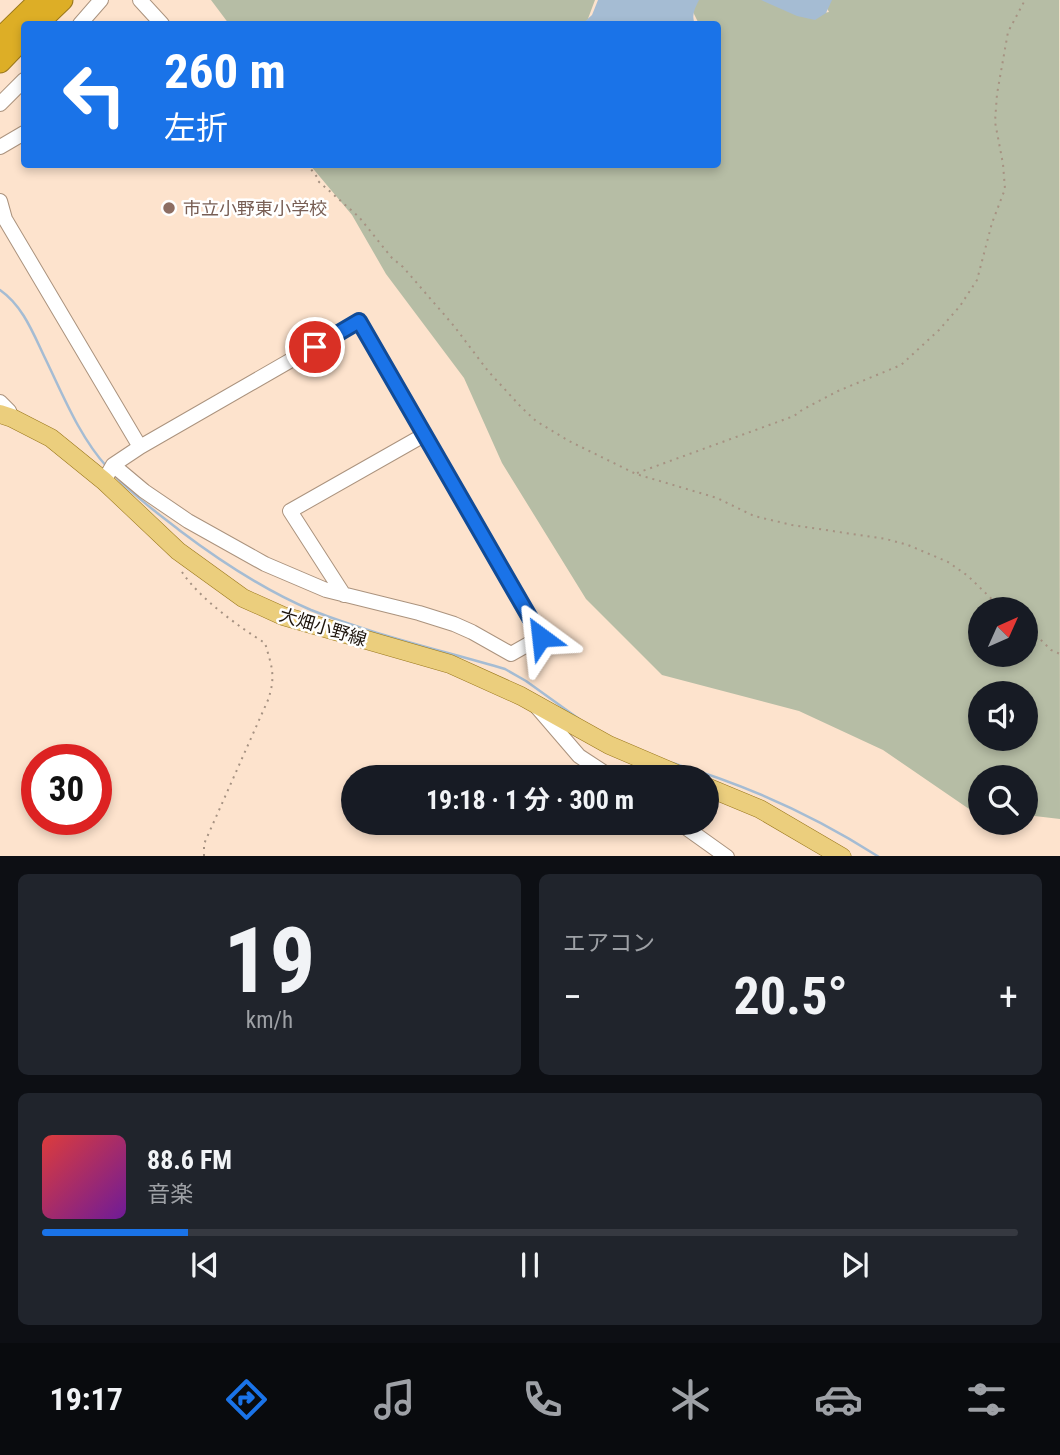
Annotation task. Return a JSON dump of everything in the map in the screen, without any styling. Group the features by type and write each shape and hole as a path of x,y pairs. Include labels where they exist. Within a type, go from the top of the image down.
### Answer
{"highway":[{"path":"22,21 40,0"},
{"path":"40,21 62,0"},
{"path":"0,62 11,33"}],"main road":[{"name":"大畑小野線","path":"6,416 51,438 108,473 178,551 243,598 283,616 450,664 521,696 609,745 656,765"},
{"path":"719,791 760,809 842,856"}],"street":[{"path":"83,21 101,0"},
{"path":"140,0 159,21"},
{"path":"0,104 21,83"},
{"path":"0,147 21,134"},
{"path":"0,201 11,230 140,447"},
{"path":"359,321 424,435 541,637 511,654 454,624 314,586 265,564 188,521 144,491 108,473 140,447 359,321"},
{"path":"0,402 9,411 6,416"},
{"path":"344,595 290,511 424,435"},
{"path":"534,703 579,756 593,765"},
{"path":"697,835 727,856"}],"path":[{"path":"636,474 794,416 838,391 901,365 939,330 960,306 977,280 992,223 1005,190 995,122 997,94 1008,32 1025,0"},
{"path":"310,168 318,181 359,217 454,326 488,371 536,421 569,441 636,474 717,498 754,516 908,544 948,562 968,576 990,597"},
{"path":"178,551 177,562 184,576 239,626 265,643 273,669 273,684 268,700 204,844 204,856"},
{"path":"1038,637 1051,650 1060,654"}],"green space":[{"path":"211,0 595,0 587,21 227,21"},
{"path":"764,0 806,16 829,12 823,0 1059,0 1060,819 1038,816 1038,765 968,765 968,808 883,750 799,711 662,675 586,599 502,463 464,378 386,274 352,215 313,168 721,168 721,21 698,21 688,2"}],"water":[{"path":"598,0 699,0 693,15 694,21 585,21 592,15"},
{"path":"761,0 832,0 826,13 815,20 797,16"}],"waterway":[{"path":"0,290 15,304 27,321 80,429 107,467"},
{"path":"114,475 145,504 195,542 276,593 311,610 359,627 505,669 579,719"},
{"path":"672,763 726,781 778,803 830,828 877,856"}],"place":[{"name":"市立小野東小学校","path":"169,208"}],"route":[{"path":"315,347 359,321 541,637"}]}
